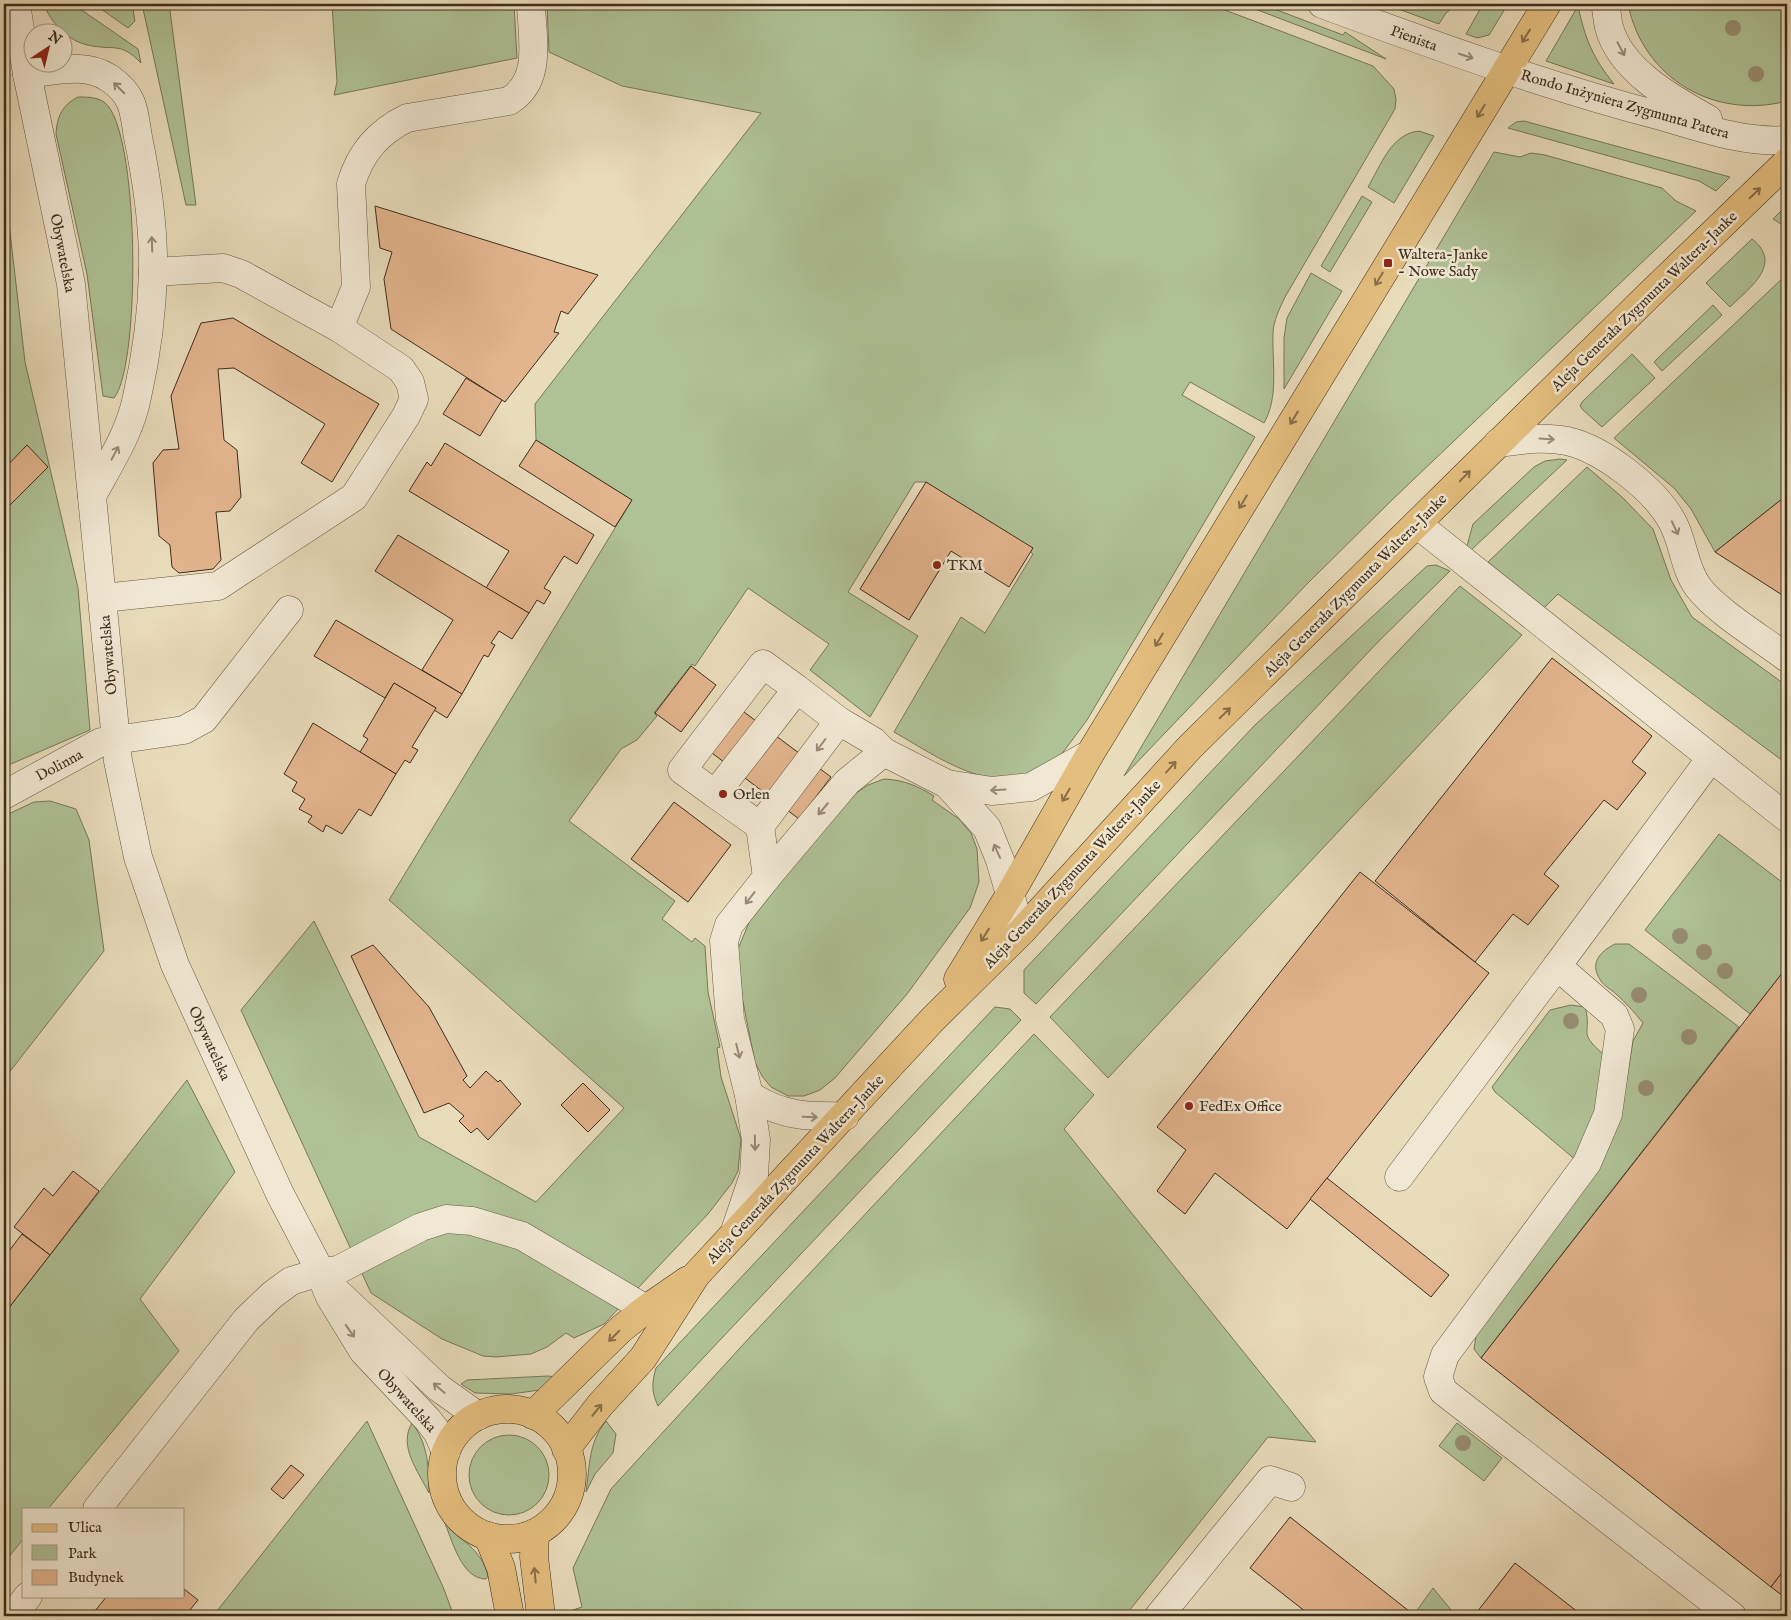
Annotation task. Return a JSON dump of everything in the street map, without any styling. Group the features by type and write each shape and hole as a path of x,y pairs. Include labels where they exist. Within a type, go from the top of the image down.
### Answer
{"main road":[{"name":"Aleja Generała Zygmunta Waltera-Janke","path":"933,1019 1009,896 1090,754 1547,4"},
{"name":"Aleja Generała Zygmunta Waltera-Janke","path":"566,1449 643,1358 696,1276 933,1019 1021,932 1190,747 1498,443 1787,162"},
{"name":"Aleja Generała Zygmunta Waltera-Janke","path":"533,1415 621,1329 646,1309 696,1276"},
{"path":"509,1410 533,1415 552,1428 566,1449 571,1465 572,1479 567,1499 550,1523 535,1533 519,1538 505,1539 488,1536 468,1526 448,1503 444,1490 442,1471 446,1452 458,1432 478,1416 494,1411 509,1410"},
{"path":"535,1533 534,1558 541,1616"},
{"path":"488,1536 501,1568 510,1616"}],"street":[{"name":"Obywatelska","path":"16,4 27,74 71,284 116,740 126,812 138,857 172,957 280,1194 345,1324 363,1351 428,1420 438,1433 446,1452"},
{"path":"339,328 356,287 351,184 356,168 365,152 384,131 407,118 509,101 520,94 527,85 533,70 531,4"},
{"name":"Pienista","path":"1322,4 1506,69"},
{"name":"Rondo Inżyniera Zygmunta Patera","path":"1606,4 1609,28 1626,58 1653,86 1744,139"},
{"path":"27,74 77,68 90,70 107,77 122,89 131,103 144,167 151,223 153,272 148,327 137,398 126,433 92,496"},
{"name":"Rondo Inżyniera Zygmunta Patera","path":"1506,69 1623,106 1744,139 1787,140"},
{"path":"103,598 218,586 354,497 406,416 414,399 410,382 401,369 339,328 241,274 223,268 153,272"},
{"path":"1498,443 1535,438 1564,440 1585,447 1620,468 1655,499 1672,522 1680,540 1684,561 1698,586 1712,601 1787,658"},
{"path":"1417,524 1787,818"},
{"name":"Dolinna","path":"4,795 101,742 184,730 204,719 289,610"},
{"path":"760,826 682,770 763,664 839,721 873,741 884,752 947,784 992,791 1031,788 1090,754"},
{"path":"715,794 797,689"},
{"path":"767,877 760,826 839,721"},
{"path":"734,1234 754,1175 756,1140 749,1094 730,1019 724,941 729,925 847,782 884,752"},
{"path":"1399,1177 1711,758"},
{"path":"947,784 987,828 1000,860 1021,932"},
{"path":"1557,966 1614,1015 1620,1029 1608,1114 1587,1163 1446,1355 1438,1377 1443,1391 1732,1616"},
{"path":"749,1094 767,1106 786,1113 806,1117 845,1116"},
{"path":"99,1508 246,1320 272,1295 291,1281 320,1272 338,1270 421,1227 446,1219 472,1221 522,1236 646,1309"},
{"name":"Obywatelska","path":"320,1272 338,1293 434,1383 478,1416"},
{"path":"1159,1616 1270,1480 1291,1487"},
{"path":"13,1616 26,1598"}],"green space":[{"path":"44,4 73,4 138,49 141,63 122,49 97,47 81,43 72,38 72,22 54,22"},
{"path":"94,4 132,4 135,21 128,28"},
{"path":"142,4 169,4 196,205 186,205"},
{"path":"332,4 514,4 517,58 334,95 337,82"},
{"path":"547,4 1209,4 1373,66 1394,89 1396,99 1395,109 1285,297 1275,319 1273,329 1274,380 1272,402 1264,423 1190,382 1182,395 1255,437 1087,720 1064,751 1044,769 1022,777 1000,779 978,775 956,767 894,732 961,617 985,633 1033,554 926,482 915,482 848,592 918,636 870,717 810,670 829,644 748,588 695,666 692,664 654,713 657,716 637,740 621,749 569,821 675,901 662,919 692,942 695,938 705,946 708,992 720,1047 717,1048 721,1077 741,1139 738,1171 732,1183 708,1214 604,1324 574,1338 566,1333 547,1347 531,1354 496,1357 483,1356 442,1339 371,1293 241,1010 314,921 419,1137 536,1202 624,1108 389,900 632,500 536,440 535,404 761,113 622,86 549,52"},
{"path":"1242,4 1261,4 1343,35 1345,32 1386,59"},
{"path":"1385,4 1457,4 1446,13 1439,24"},
{"path":"1483,4 1508,4 1489,35 1477,38 1466,34"},
{"path":"1628,4 1787,4 1787,101 1760,105 1734,104 1709,98 1686,88 1666,73 1649,53 1636,30"},
{"path":"1578,6 1591,48 1600,65 1614,84 1546,61"},
{"path":"78,97 95,98 104,102 116,121 125,155 133,247 132,297 129,341 123,377 114,398 103,396 87,274 56,134 61,112"},
{"path":"1524,121 1730,177 1716,191 1699,181 1508,128 1516,122"},
{"path":"1419,131 1434,136 1394,203 1368,187 1382,160 1394,144 1409,133"},
{"path":"1494,152 1520,157 1531,153 1545,155 1662,188 1676,201 1696,211 1393,499 1307,584 1124,776"},
{"path":"4,180 25,362 78,588 90,730 4,767"},
{"path":"1362,196 1372,202 1330,272 1321,266"},
{"path":"1787,205 1787,228 1773,219"},
{"path":"1752,239 1761,248 1765,258 1764,266 1754,284 1730,307 1706,283"},
{"path":"1311,273 1342,291 1284,389 1284,338 1287,318"},
{"path":"1787,274 1787,495 1715,552 1691,509 1674,488 1614,438"},
{"path":"1713,305 1722,315 1662,371 1654,362"},
{"path":"1632,354 1655,378 1602,427 1580,406"},
{"path":"1567,460 1469,552 1467,546 1473,524 1534,467 1545,461"},
{"path":"1587,467 1622,497 1653,529 1671,580 1692,617 1787,686 1787,764 1558,594 1544,608 1488,562"},
{"path":"1436,565 1450,571 1378,642 1036,1004 1024,993 1024,970 1255,725 1427,566"},
{"path":"1460,586 1522,635 1108,1078 1050,1017"},
{"path":"884,779 904,782 922,789 934,796 932,800 959,819 971,833 977,849 979,882 970,908 907,994 835,1078 820,1090 804,1096 788,1096 771,1087 762,1076 755,1062 742,997 738,949 753,913 846,800 868,785"},
{"path":"50,801 76,809 89,840 104,951 4,1079 4,816 34,802"},
{"path":"1719,834 1787,886 1787,967 1750,1014 1645,930"},
{"path":"1615,944 1629,944 1739,1027 1481,1358 1474,1349 1477,1330 1624,1096 1633,1041 1643,1023 1614,992 1602,983 1597,975 1596,964 1600,955"},
{"path":"1571,1005 1585,1007 1588,1036 1603,1054 1595,1110 1577,1161 1495,1092 1492,1087 1550,1010"},
{"path":"995,1007 1010,1009 1021,1020 658,1406 653,1387 656,1368"},
{"path":"1034,1034 1094,1095 1064,1129 1316,1442 1268,1437 1125,1616 576,1616 573,1610 582,1607 573,1568 611,1489 751,1336"},
{"path":"187,1080 235,1172 140,1299 179,1351 49,1508 22,1508 22,1540 4,1563 4,1314"},
{"path":"557,1377 540,1390 511,1394 475,1393 461,1384 467,1380"},
{"path":"367,1421 443,1587 454,1616 213,1616"},
{"path":"606,1421 616,1434 613,1453 595,1474 586,1492 593,1446"},
{"path":"412,1423 421,1439 426,1456 429,1474 429,1493 408,1449 408,1432"},
{"path":"1457,1423 1502,1458 1484,1481 1439,1446"},
{"path":"501,1435 517,1435 538,1446 549,1467 549,1483 538,1504 517,1515 501,1515 487,1509 475,1497 469,1483 469,1467 475,1453 487,1441"},
{"path":"444,1521 475,1551 485,1566 488,1576 486,1579 477,1577 464,1565 454,1547"},
{"path":"1433,1588 1456,1616 1413,1616"}],"building":[{"path":"375,206 598,275 568,314 561,311 554,332 559,333 505,402 391,329 384,279 392,252 380,248"},
{"path":"233,318 379,404 332,482 301,463 325,424 234,368 218,369 224,440 237,450 241,497 230,511 216,512 221,560 213,569 179,573 172,567 170,545 159,536 153,463 163,450 179,449 171,396 201,323"},
{"path":"466,378 502,400 480,436 443,414"},
{"path":"536,440 632,500 615,527 519,466"},
{"path":"445,443 594,535 577,564 564,556 544,588 551,592 544,604 537,600 529,613 486,588 509,551 409,491 427,462 431,466"},
{"path":"27,445 48,467 4,511 4,469"},
{"path":"926,482 1033,548 1009,587 951,551 909,620 860,589"},
{"path":"1787,495 1787,598 1715,552"},
{"path":"398,535 529,613 512,639 499,631 491,643 495,645 488,657 484,655 462,694 422,670 453,620 375,571"},
{"path":"336,620 462,694 447,718 434,710 436,708 394,683 385,698 314,656"},
{"path":"1552,658 1652,736 1632,762 1646,773 1617,810 1604,800 1544,874 1559,886 1528,925 1513,914 1475,962 1375,881"},
{"path":"691,666 716,685 681,732 655,713"},
{"path":"394,683 436,708 412,747 418,750 410,763 405,760 396,774 360,752 368,739 363,736"},
{"path":"740,709 831,777 799,819 708,750"},
{"path":"313,723 396,774 371,816 359,809 342,834 326,825 323,832 308,822 312,816 299,809 305,799 292,791 297,782 284,774"},
{"path":"674,802 731,845 688,902 631,859"},
{"path":"1360,872 1489,973 1287,1229 1215,1173 1185,1214 1157,1191 1186,1150 1157,1127"},
{"path":"373,945 429,1007 467,1076 463,1080 470,1088 486,1071 498,1082 500,1080 521,1104 488,1140 477,1128 471,1133 459,1121 464,1116 449,1103 424,1113 351,956"},
{"path":"1787,967 1787,1566 1771,1587 1481,1358"},
{"path":"583,1083 610,1110 588,1132 561,1105"},
{"path":"73,1171 99,1191 50,1255 14,1227 44,1188 53,1196"},
{"path":"1327,1178 1449,1275 1431,1297 1310,1199"},
{"path":"22,1234 50,1255 4,1314 4,1247 9,1251"},
{"path":"291,1465 304,1475 283,1499 271,1489"},
{"path":"1290,1517 1414,1615 1311,1616 1250,1568"},
{"path":"1515,1563 1583,1616 1483,1616 1477,1612"},
{"path":"1787,1566 1787,1599 1771,1587"},
{"path":"185,1590 198,1600 185,1616 91,1616 105,1598 185,1598"}],"place":[{"name":"Waltera-Janke - Nowe Sady","path":"1388,263"},
{"name":"TKM","path":"937,565"},
{"name":"Orlen","path":"723,794"},
{"name":"FedEx Office","path":"1189,1106"}]}
